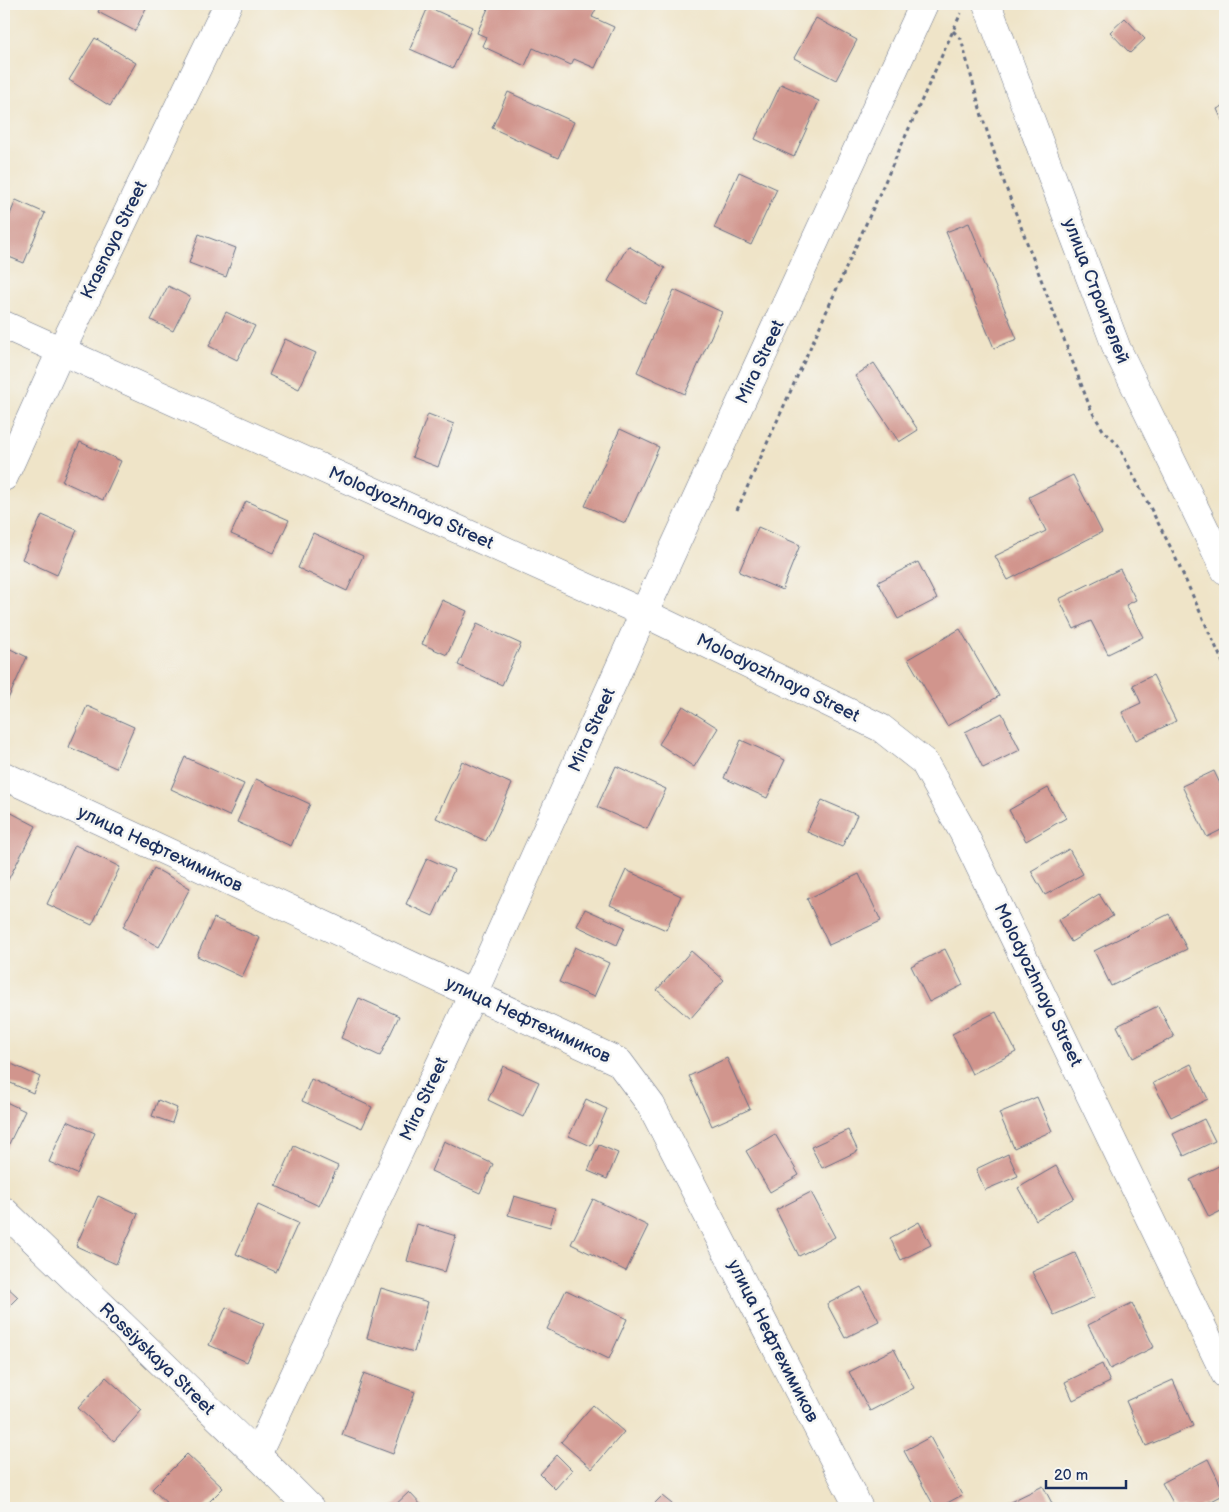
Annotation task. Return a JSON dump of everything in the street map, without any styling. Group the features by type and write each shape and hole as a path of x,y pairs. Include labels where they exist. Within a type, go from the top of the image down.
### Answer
{"street":[{"name":"Krasnaya Street","path":"4,477 61,351 228,4"},
{"name":"Mira Street","path":"257,1455 473,994 644,613 924,4"},
{"name":"улица Строителей","path":"988,4 1116,349 1225,570"},
{"name":"Molodyozhnaya Street","path":"4,325 644,613 881,728 924,762 964,832 1225,1374"},
{"name":"улица Нефтехимиков","path":"4,776 619,1062 651,1106 859,1508"},
{"name":"Rossiyskaya Street","path":"4,1211 310,1508"}],"path":[{"path":"737,510 961,13"},
{"path":"953,31 961,39 982,116 1005,185 1091,410 1103,430 1118,445 1172,550 1225,667"}],"building":[{"path":"102,4 142,4 147,6 135,31 98,12"},
{"path":"490,4 584,4 596,9 592,17 614,27 595,68 574,59 571,65 533,48 525,66 482,46 486,37 477,33"},
{"path":"428,7 472,27 453,68 410,49"},
{"path":"816,18 857,40 836,80 794,58"},
{"path":"1125,18 1145,39 1130,53 1110,32"},
{"path":"95,38 136,63 110,106 69,80"},
{"path":"781,84 819,101 794,157 755,139"},
{"path":"508,92 574,122 558,158 492,128"},
{"path":"1225,105 1225,127 1217,109"},
{"path":"739,172 777,189 751,245 714,228"},
{"path":"16,200 45,213 24,263 4,255 4,229"},
{"path":"969,223 1017,339 994,348 946,232"},
{"path":"199,234 236,248 226,277 189,263"},
{"path":"628,246 665,268 645,303 608,281"},
{"path":"168,286 190,297 173,331 151,320"},
{"path":"674,290 722,312 685,394 637,372"},
{"path":"226,312 255,326 237,360 209,346"},
{"path":"285,339 316,353 299,389 269,375"},
{"path":"874,363 918,430 899,442 855,376"},
{"path":"428,414 454,424 438,467 412,457"},
{"path":"620,429 659,447 625,523 585,506"},
{"path":"80,442 121,461 103,500 62,481"},
{"path":"1073,475 1102,532 1008,580 995,556 1046,531 1029,497"},
{"path":"246,501 289,520 274,553 231,534"},
{"path":"42,515 77,530 57,575 22,559"},
{"path":"758,527 800,545 782,590 739,572"},
{"path":"313,533 363,556 347,591 298,568"},
{"path":"918,562 937,599 898,619 878,582"},
{"path":"1120,569 1136,600 1126,605 1143,637 1108,654 1091,621 1074,629 1059,599"},
{"path":"442,600 467,611 447,655 422,644"},
{"path":"477,624 521,644 502,685 458,665"},
{"path":"960,629 999,696 947,726 908,659"},
{"path":"4,646 27,657 4,708"},
{"path":"1153,675 1176,721 1136,740 1122,712 1141,703 1133,685"},
{"path":"87,706 134,727 116,768 69,747"},
{"path":"683,706 718,728 694,767 659,744"},
{"path":"1002,713 1020,750 983,768 965,732"},
{"path":"741,740 785,760 767,798 724,778"},
{"path":"185,757 244,784 229,816 171,789"},
{"path":"462,761 512,784 486,841 436,818"},
{"path":"616,766 666,789 647,829 597,807"},
{"path":"1214,771 1225,794 1225,828 1207,837 1182,786"},
{"path":"256,779 310,804 291,846 237,822"},
{"path":"1048,788 1066,818 1026,841 1009,810"},
{"path":"822,800 857,815 842,847 807,832"},
{"path":"4,809 36,826 7,882 4,881"},
{"path":"75,845 120,867 92,925 47,904"},
{"path":"1069,849 1083,874 1045,895 1031,871"},
{"path":"427,858 454,870 433,916 406,904"},
{"path":"154,868 190,888 159,947 123,927"},
{"path":"626,870 681,896 666,930 610,905"},
{"path":"859,874 881,921 829,945 807,899"},
{"path":"1099,894 1113,916 1071,942 1058,920"},
{"path":"585,909 625,927 617,945 577,926"},
{"path":"1169,914 1187,949 1111,986 1094,951"},
{"path":"214,918 260,938 242,977 197,956"},
{"path":"575,947 609,963 594,997 559,982"},
{"path":"945,949 963,985 929,1002 911,966"},
{"path":"691,951 724,980 690,1019 657,990"},
{"path":"359,998 399,1016 380,1056 341,1038"},
{"path":"1158,1006 1174,1037 1133,1058 1117,1026"},
{"path":"996,1012 1016,1052 972,1074 952,1034"},
{"path":"727,1058 750,1109 712,1126 689,1076"},
{"path":"5,1061 40,1077 33,1093 4,1080"},
{"path":"1191,1064 1208,1099 1171,1117 1153,1083"},
{"path":"503,1066 539,1082 523,1117 488,1100"},
{"path":"311,1079 372,1107 362,1128 302,1101"},
{"path":"1037,1097 1052,1131 1014,1148 999,1113"},
{"path":"586,1099 607,1109 591,1146 569,1136"},
{"path":"158,1100 177,1108 172,1123 152,1116"},
{"path":"4,1101 25,1111 7,1148 4,1147"},
{"path":"1204,1119 1215,1141 1184,1156 1173,1134"},
{"path":"67,1121 95,1133 77,1174 49,1162"},
{"path":"848,1130 858,1151 822,1168 811,1147"},
{"path":"775,1134 799,1175 770,1192 746,1151"},
{"path":"444,1141 493,1164 480,1193 431,1171"},
{"path":"599,1145 618,1153 607,1179 588,1171"},
{"path":"294,1146 338,1166 319,1206 276,1186"},
{"path":"1008,1154 1018,1176 985,1190 976,1169"},
{"path":"1225,1163 1225,1209 1209,1217 1190,1180"},
{"path":"1056,1166 1074,1198 1036,1220 1018,1188"},
{"path":"811,1192 835,1237 799,1256 776,1210"},
{"path":"98,1196 138,1214 116,1264 76,1246"},
{"path":"514,1196 555,1208 550,1227 508,1215"},
{"path":"593,1199 648,1226 626,1271 571,1244"},
{"path":"258,1205 298,1223 276,1272 236,1254"},
{"path":"919,1222 931,1245 901,1260 890,1238"},
{"path":"417,1224 456,1236 445,1272 407,1261"},
{"path":"1075,1253 1095,1297 1054,1315 1032,1272"},
{"path":"4,1284 18,1297 4,1311"},
{"path":"861,1287 879,1321 845,1338 827,1304"},
{"path":"381,1288 428,1302 414,1352 367,1338"},
{"path":"566,1290 627,1319 609,1359 547,1329"},
{"path":"1132,1303 1154,1347 1110,1369 1088,1325"},
{"path":"226,1307 264,1324 247,1362 209,1345"},
{"path":"894,1349 914,1388 870,1411 849,1372"},
{"path":"1102,1364 1110,1382 1073,1400 1065,1382"},
{"path":"364,1373 415,1392 393,1454 342,1435"},
{"path":"106,1377 142,1410 114,1441 78,1408"},
{"path":"1173,1380 1193,1426 1146,1446 1126,1401"},
{"path":"593,1405 624,1432 592,1469 561,1442"},
{"path":"930,1437 962,1495 938,1508 935,1508 904,1451"},
{"path":"187,1454 223,1488 203,1508 172,1508 152,1489"},
{"path":"557,1455 572,1470 555,1489 540,1474"},
{"path":"1208,1459 1225,1494 1198,1508 1176,1508 1162,1483"},
{"path":"1043,1486 1054,1507 1052,1508 998,1508"},
{"path":"409,1492 424,1508 392,1508"},
{"path":"662,1496 677,1508 650,1508"}]}
